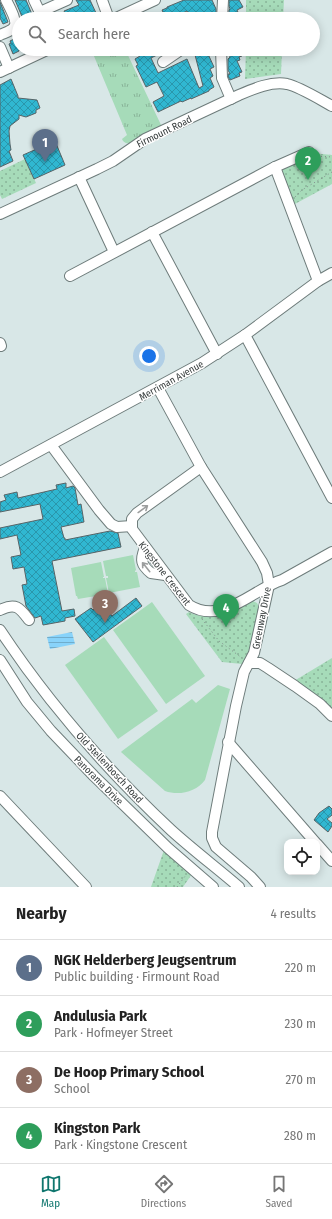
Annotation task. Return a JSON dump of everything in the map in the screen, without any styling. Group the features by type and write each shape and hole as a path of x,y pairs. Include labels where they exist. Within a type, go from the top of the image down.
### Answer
{"street":[{"path":"6,0 12,13"},
{"path":"34,0 40,12"},
{"path":"46,12 67,0"},
{"path":"102,0 106,12"},
{"path":"129,12 155,0"},
{"path":"222,12 223,0"},
{"path":"0,35 12,29"},
{"path":"0,47 5,70 34,56"},
{"path":"163,62 172,56"},
{"path":"221,56 222,78 231,99"},
{"name":"Firmount Road","path":"0,214 112,161 145,139 246,91 262,86 282,83 294,87 332,106"},
{"path":"70,276 275,167 309,152"},
{"path":"275,167 318,281"},
{"path":"80,177 114,252"},
{"path":"152,232 216,354"},
{"name":"Merriman Avenue","path":"0,472 158,388 216,354 318,281 332,273"},
{"path":"244,335 332,498"},
{"name":"Greenway Drive","path":"158,388 201,468 262,562 267,573 269,585 254,653 242,679 228,742 212,832 212,838 216,847 251,877 260,887"},
{"path":"52,445 111,524 116,526 132,526 132,519 137,513 201,468"},
{"name":"Kingstone Crescent","path":"132,526 140,545 189,605 194,609 206,612 222,610 231,606 332,552"},
{"path":"0,610 15,606 19,608 29,620"},
{"name":"Old Stellenbosch Road","path":"0,630 40,687 77,732 120,779 172,831 239,887"},
{"name":"Panorama Drive","path":"0,660 27,702 51,731 168,848 213,887"},
{"path":"249,663 260,663 268,668 320,704 332,716"},
{"path":"228,742 313,839"},
{"path":"0,796 86,887"},
{"path":"320,848 332,861"}],"path":[{"path":"309,152 314,156 332,157"},
{"path":"288,202 302,190 332,172"},
{"path":"194,609 219,642 249,663"},
{"path":"177,887 191,867"}],"green space":[{"path":"246,0 284,0 283,12 246,12"},
{"path":"94,56 128,56 162,127 130,143 126,143 122,139 127,135"},
{"path":"246,56 282,56 281,74 245,79"},
{"path":"312,153 332,155 332,184 293,205 282,172 283,169"},
{"path":"25,159 36,183 2,199 0,195 0,171"},
{"path":"133,555 136,570 135,572 137,572 140,587 109,593 106,578 108,578 108,576 106,576 103,561"},
{"path":"101,562 103,578 105,578 108,594 78,599 76,596 71,568"},
{"path":"253,601 257,603 259,607 255,637 247,658 242,664 222,662 186,614 189,612 204,616 213,615"},
{"path":"152,602 205,676 166,704 113,630"},
{"path":"104,637 158,711 118,739 65,665"},
{"path":"332,658 332,711 294,681"},
{"path":"218,685 230,689 205,780 197,787 187,792 176,793 165,791 121,752 192,699 196,703"},
{"path":"164,850 192,874 183,887 151,887"}],"water":[{"path":"72,632 75,644 50,649 47,637"}],"building":[{"path":"15,0 26,0 31,12 20,12"},
{"path":"76,0 90,0 96,12 64,11 79,5"},
{"path":"184,0 212,0 216,12 163,12 162,10"},
{"path":"229,0 239,0 243,7 237,10 238,12 229,12"},
{"path":"0,2 8,22 3,24 0,18"},
{"path":"12,40 12,52 9,44 11,43 10,41"},
{"path":"140,56 155,56 151,58 158,73 187,59 199,88 203,86 195,56 209,56 214,67 210,69 213,76 210,78 214,87 209,91 191,99 181,101 158,112 153,102 164,96 157,82 146,87 136,66 138,65 135,59"},
{"path":"242,56 239,57 240,60 237,61 242,72 239,73 240,76 230,80 228,77 228,74 230,74 228,70 228,59 230,57"},
{"path":"11,79 18,98 37,100 40,108 36,110 36,113 26,117 19,115 19,119 10,126 9,131 11,150 9,151 13,161 0,167 0,85"},
{"path":"55,141 65,165 34,179 23,155"},
{"path":"66,483 66,488 73,486 75,488 78,505 81,504 84,522 61,527 65,540 110,531 118,533 121,547 52,561 62,611 74,609 75,616 65,618 65,621 43,625 41,616 35,618 26,606 22,585 27,584 24,567 13,569 11,557 21,555 17,535 0,539 0,528 43,519 40,504 0,512 0,502 6,500 4,495 17,492 18,498 57,489 56,485"},
{"path":"136,598 142,606 93,642 75,619 91,608 93,610 102,603 112,616"},
{"path":"329,806 332,809 332,815 327,819 332,823 332,826 328,832 314,820 319,813"}],"place":[{"name":"NGK Helderberg Jeugsentrum","path":"45,162"},
{"name":"Andulusia Park","path":"308,180"},
{"name":"De Hoop Primary School","path":"105,623"},
{"name":"Kingston Park","path":"226,627"}]}
